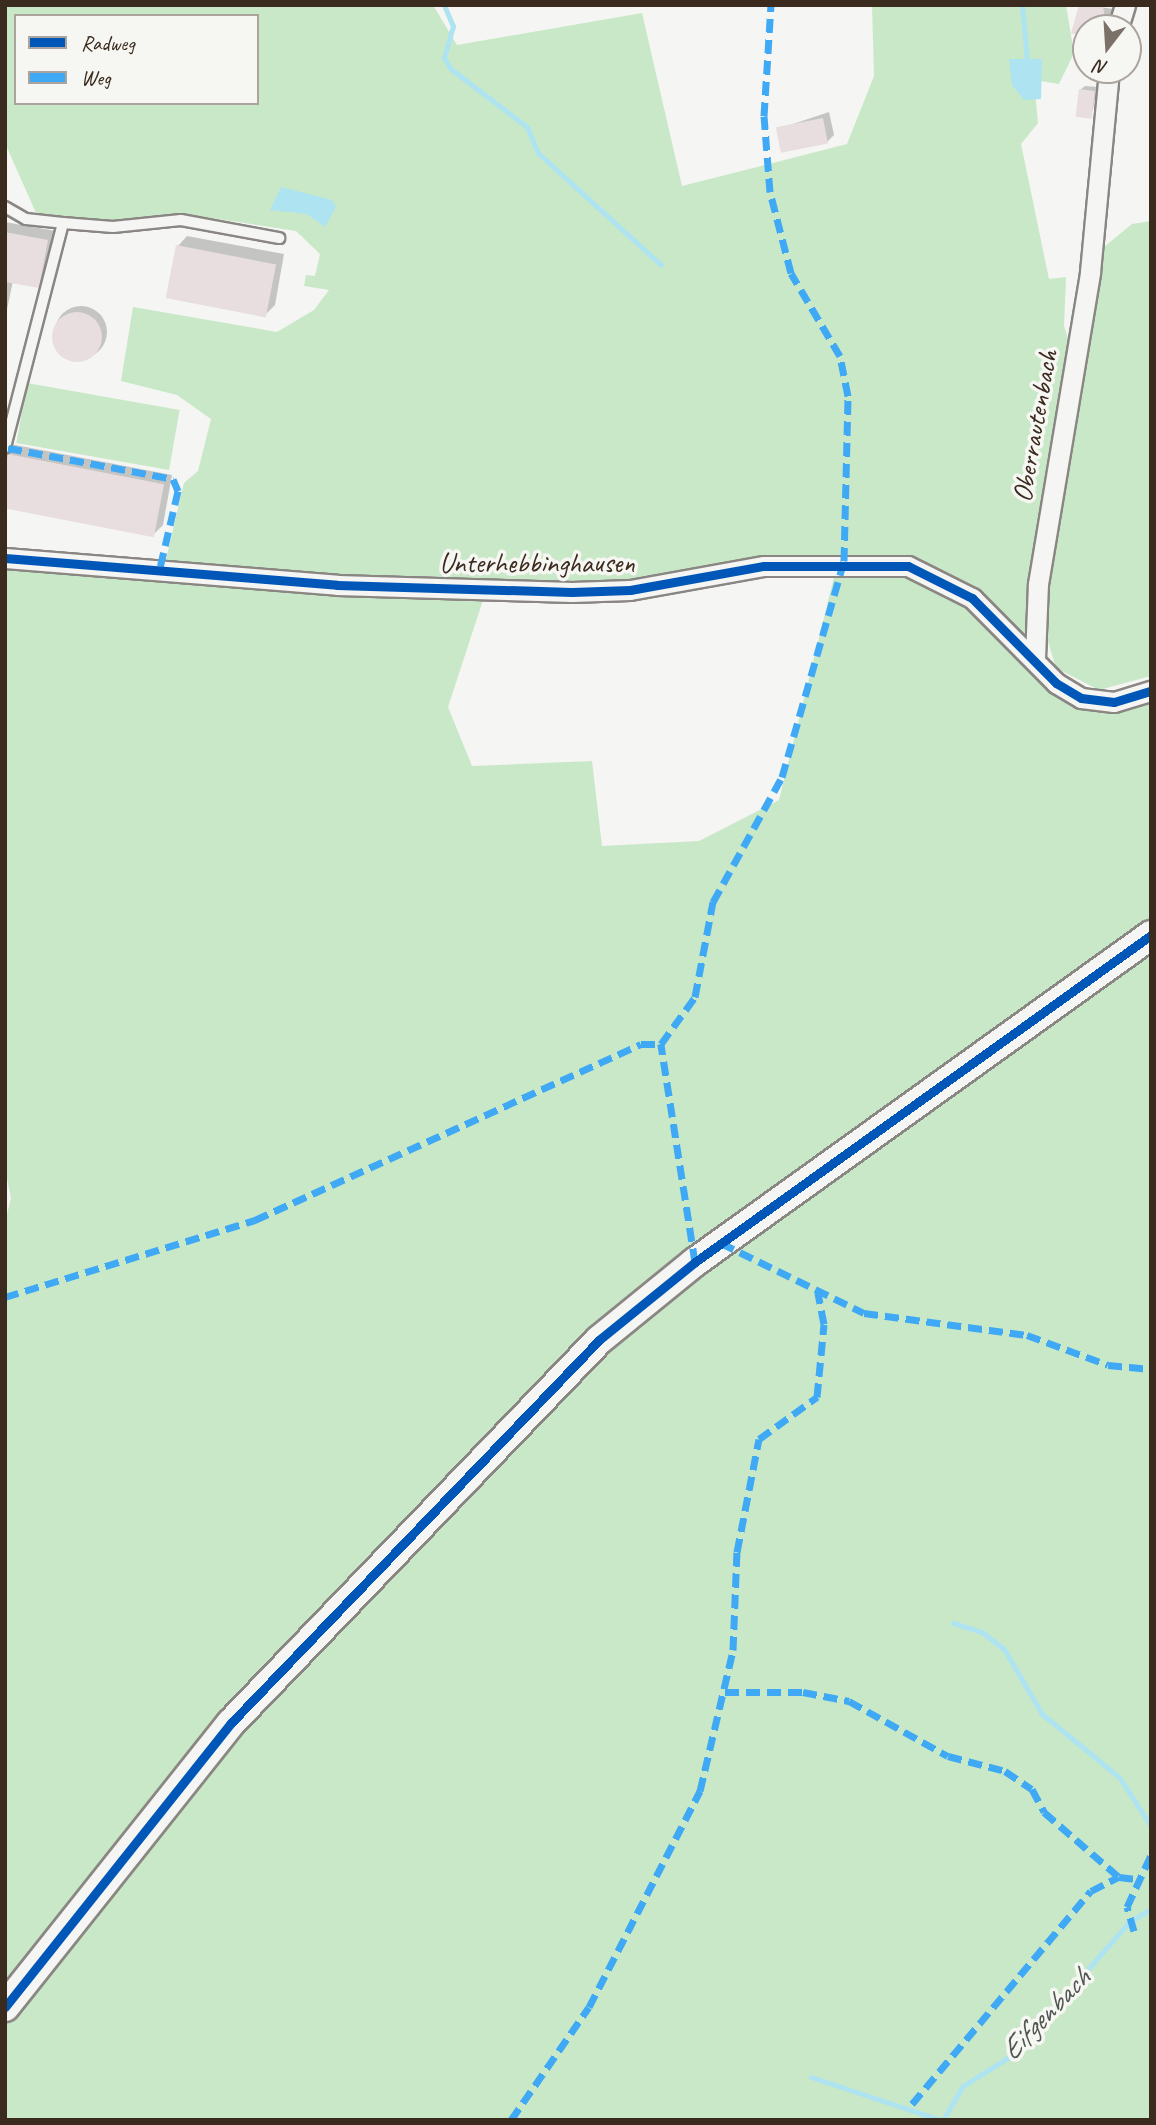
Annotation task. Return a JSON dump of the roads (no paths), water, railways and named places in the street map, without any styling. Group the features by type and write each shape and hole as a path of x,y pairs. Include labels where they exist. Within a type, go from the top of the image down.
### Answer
{"main road":[{"path":"5,2007 237,1716 599,1340 695,1262 1151,935"}],"street":[{"name":"Oberrautenbach","path":"1035,659 1038,584 1090,272 1108,84"},
{"name":"Unterhebbinghausen","path":"5,558 337,585 572,592 630,590 764,566 908,566 972,598 1035,659"},
{"path":"1035,659 1081,698 1114,702 1151,691"}],"lane":[{"path":"5,207 26,219 113,227 181,220 279,238"},
{"path":"5,448 63,223"}],"water":[{"path":"1009,59 1042,59 1041,99 1024,100 1012,85"},
{"path":"281,187 332,200 336,207 325,227 307,214 270,210"}],"waterway":[{"path":"444,5 453,26 444,58 451,69 527,127 538,153 661,265"},
{"path":"1022,5 1027,59"},
{"path":"953,1623 982,1632 1004,1649 1042,1714 1119,1777 1151,1826"},
{"name":"Eifgenbach","path":"943,2120 963,2086 1015,2053 1129,1922 1151,1909"},
{"path":"811,2077 941,2120"}]}
